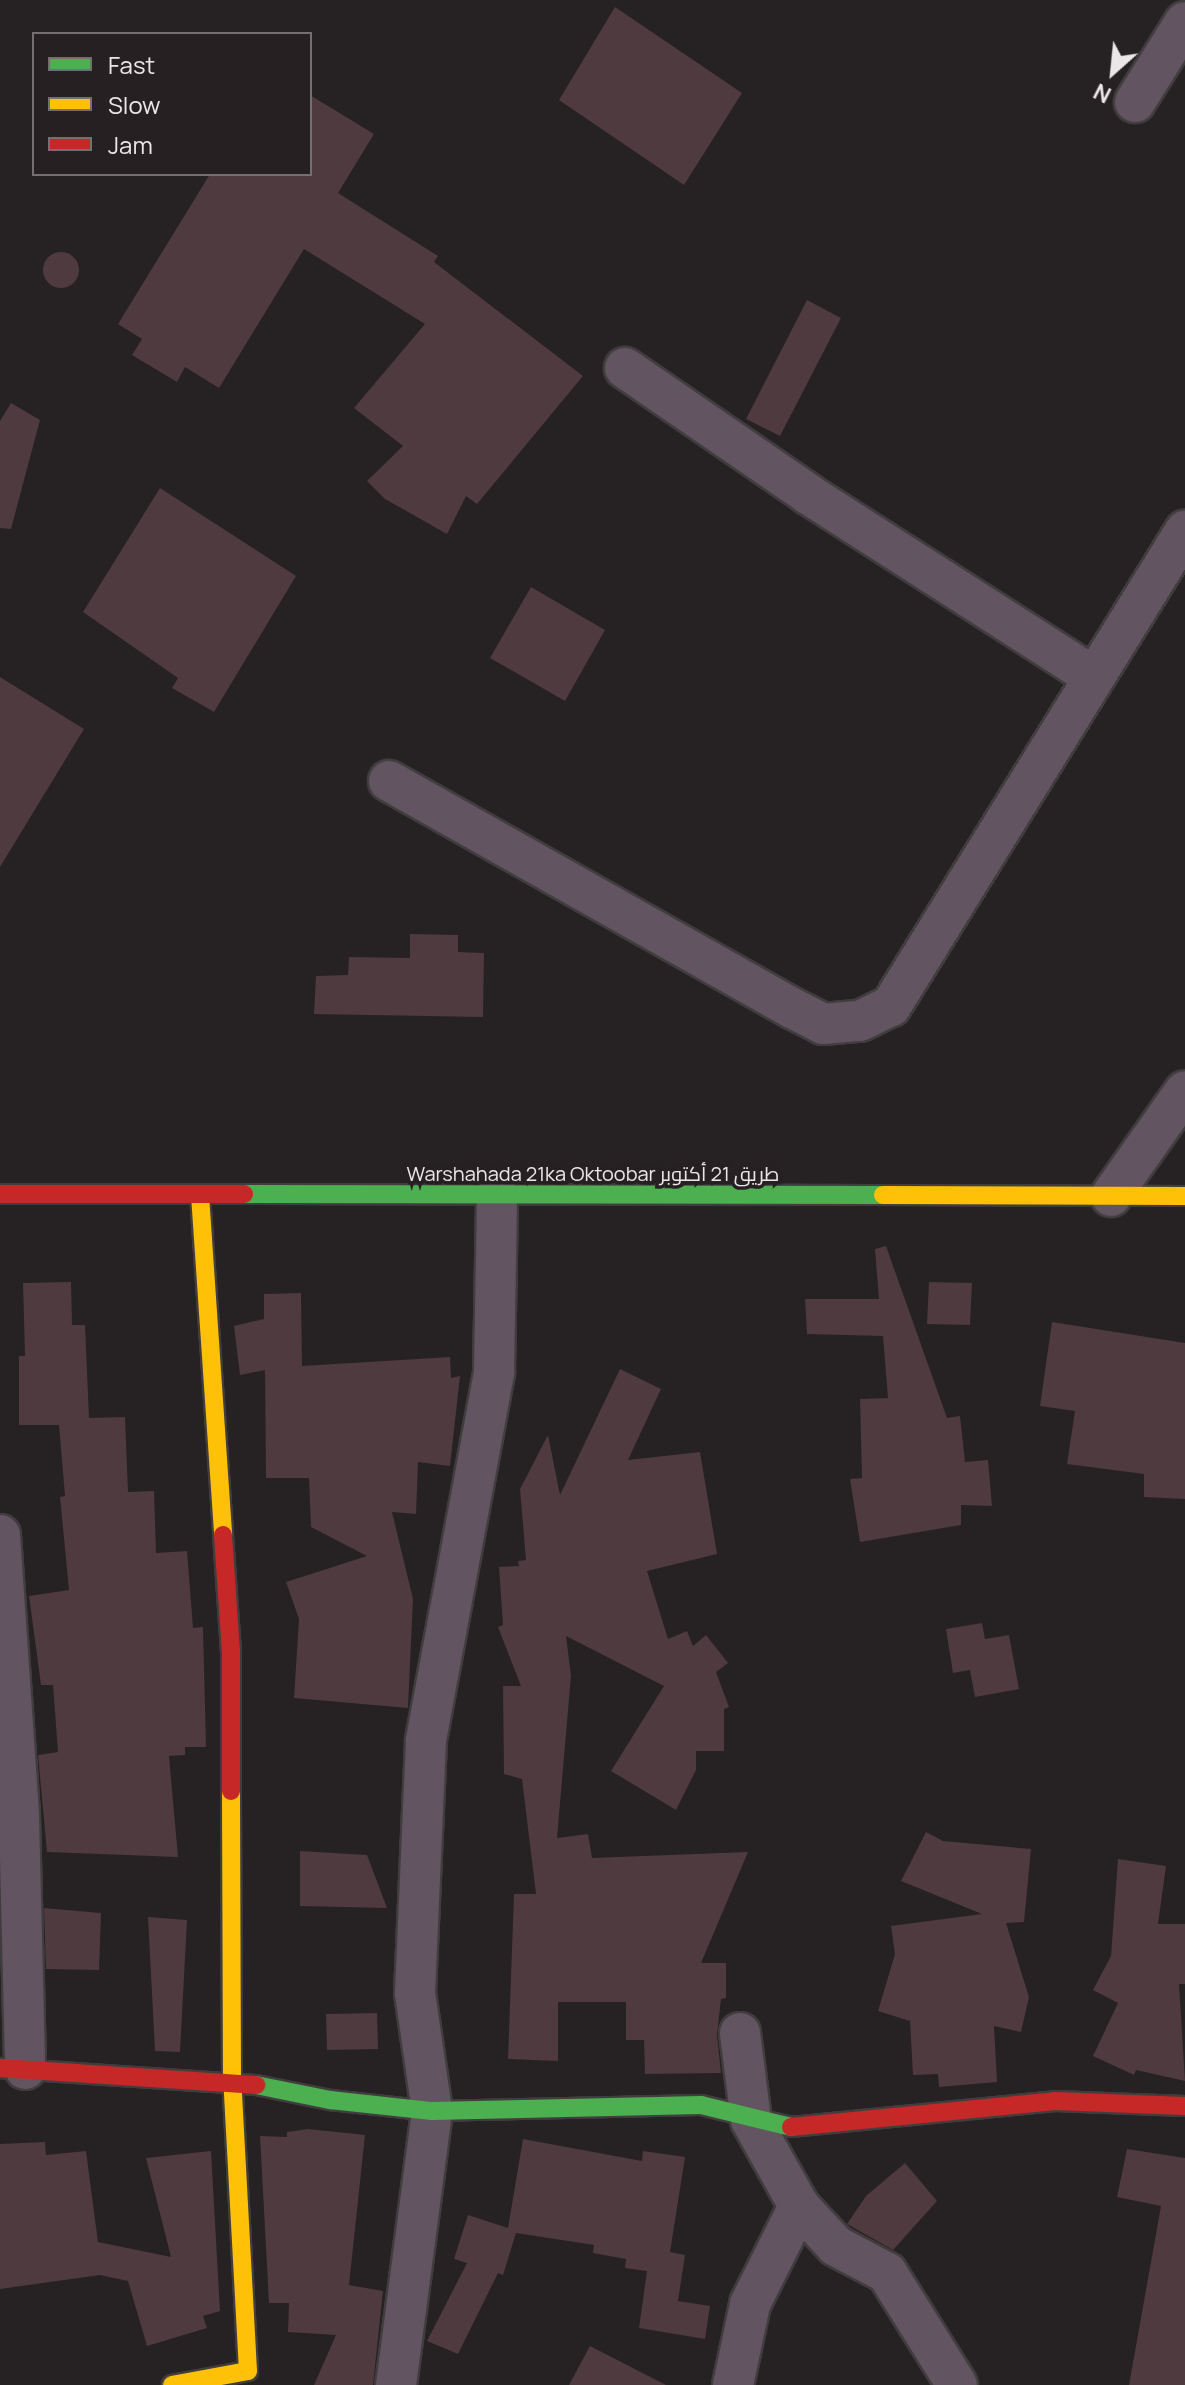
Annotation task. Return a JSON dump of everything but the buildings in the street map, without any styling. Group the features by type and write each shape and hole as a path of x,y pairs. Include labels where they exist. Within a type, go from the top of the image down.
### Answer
{"street":[{"path":"1135,102 1185,22"},
{"path":"625,368 808,494 1091,675"},
{"path":"389,781 812,1019 823,1024 860,1021 891,1006 1091,675 1185,531"},
{"path":"1111,1196 1185,1091"},
{"name":"Warshahada 21ka Oktoobar طريق 21 أكتوبر","path":"0,1194 1185,1196"},
{"path":"172,2385 248,2371 232,2080 231,1652 200,1195"},
{"path":"396,2385 432,2111 415,1993 426,1740 494,1372 497,1195"},
{"path":"0,1535 19,1816 13,2069 232,2080 330,2100 432,2111 701,2105 783,2128 1055,2101 1185,2106"},
{"path":"740,2033 751,2120 799,2206 836,2246 887,2273 957,2385"},
{"path":"733,2385 750,2304 799,2206"}],"traffic: fast":[{"path":"244,1194 883,1195"},
{"path":"256,2085 330,2100 432,2111 701,2105 791,2127"}],"traffic: slow":[{"path":"200,1195 223,1535"},
{"path":"883,1195 1185,1196"},
{"path":"172,2385 248,2371 232,2080 231,1791"}],"traffic: jam":[{"path":"0,1194 244,1194"},
{"path":"223,1535 231,1652 231,1791"},
{"path":"0,2068 256,2085"},
{"path":"791,2127 1055,2101 1185,2106"}]}
